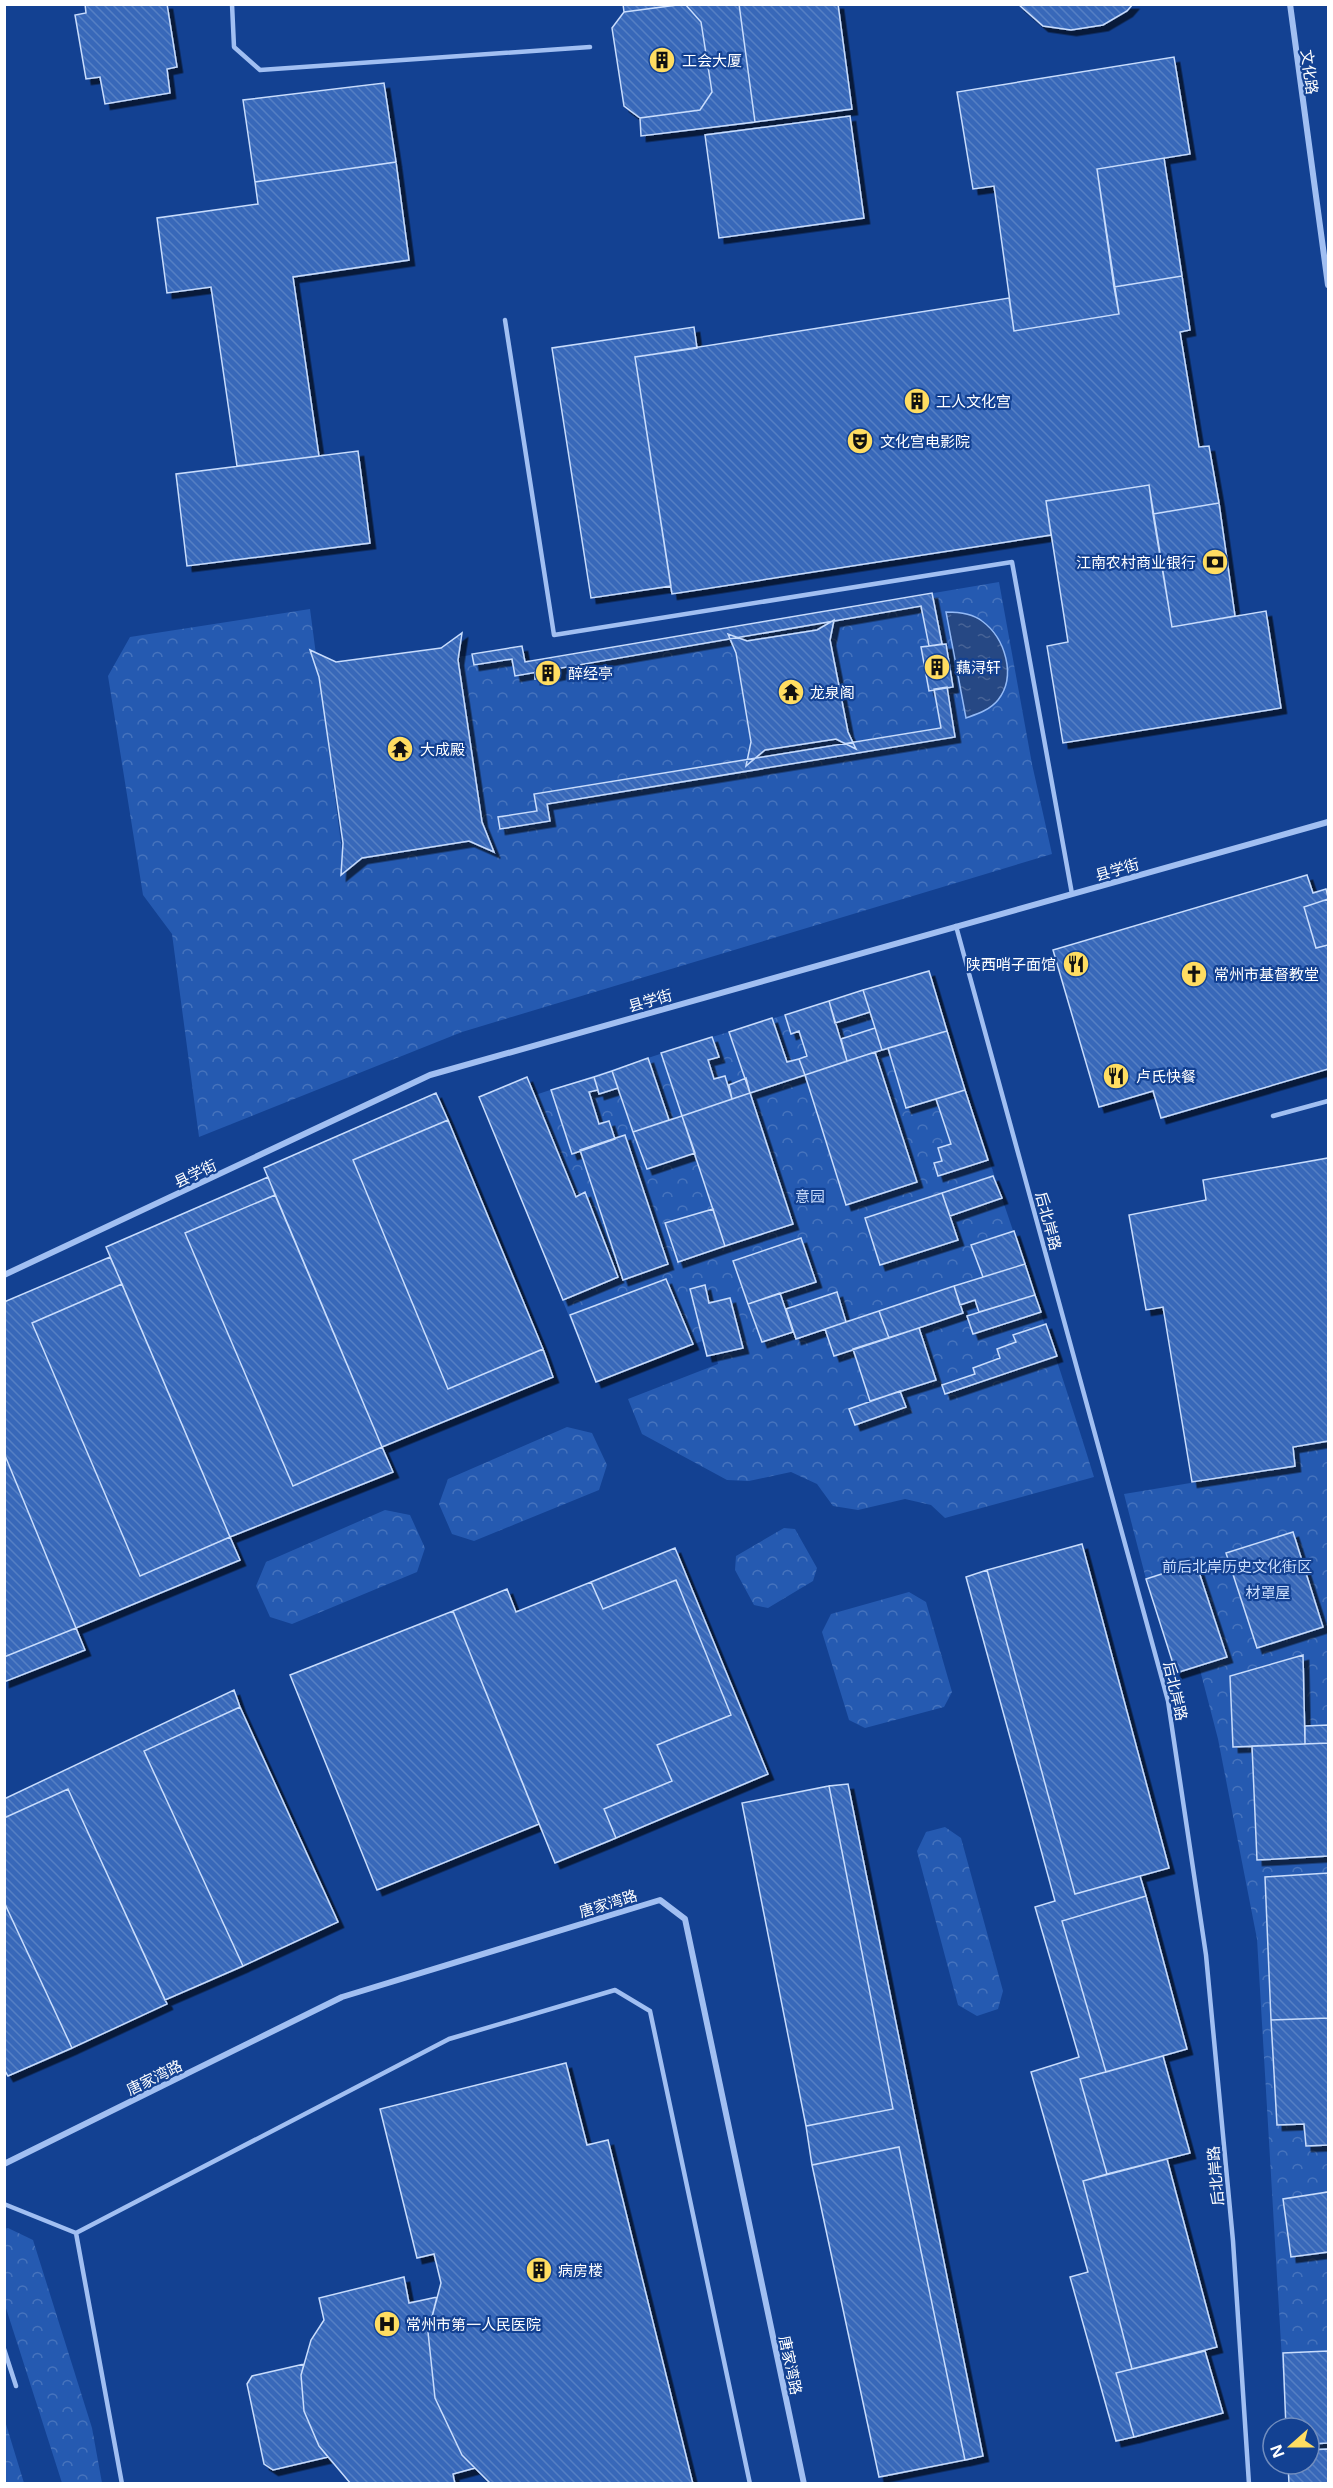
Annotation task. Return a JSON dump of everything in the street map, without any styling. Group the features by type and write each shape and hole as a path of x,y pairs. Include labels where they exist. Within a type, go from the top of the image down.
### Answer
{"street":[{"name":"文化路","path":"1290,4 1329,285"},
{"name":"县学街","path":"4,1275 430,1076 1329,822"},
{"name":"唐家湾路","path":"4,2164 342,1996 660,1900 685,1919 804,2484"}],"lane":[{"path":"232,4 234,47 260,70 590,47"},
{"path":"505,320 554,635 1012,562 1072,894"},
{"name":"后北岸路","path":"956,926 1168,1701 1206,1955 1233,2241 1250,2484"},
{"path":"1273,1116 1329,1101"},
{"path":"76,2234 449,2039 615,1990 650,2011 750,2484"},
{"path":"4,2204 76,2234"},
{"path":"76,2234 122,2484"},
{"path":"4,2349 16,2386"}],"green space":[{"path":"999,582 1032,764 1052,854 462,1032 199,1137 172,934 143,895 108,676 130,637 310,609 318,670 459,657 522,646 525,662","holes":["326,729 343,843 342,851"]},
{"name":"意园","path":"929,971 1094,1477 945,1518 931,1505 905,1499 858,1510 833,1506 817,1484 791,1472 749,1481 727,1480 642,1434 628,1399 718,1364 716,1355 707,1356 702,1341 596,1382 479,1097 527,1077 535,1095 712,1037"},
{"path":"567,1427 592,1433 607,1465 599,1490 474,1541 452,1534 439,1504 448,1479"},
{"name":"前后北岸历史文化街区","path":"1328,1441 1328,2483 1289,2483 1289,2476 1321,2476 1321,2416 1285,2416 1257,1939 1218,1739 1199,1666 1176,1673 1146,1579 1124,1494 1294,1466 1293,1447"},
{"path":"385,1510 410,1515 425,1548 417,1572 292,1624 270,1617 256,1586 266,1562"},
{"path":"784,1528 795,1529 817,1568 813,1581 768,1608 754,1605 735,1570 736,1556"},
{"path":"909,1592 926,1602 952,1692 944,1707 865,1728 849,1720 822,1632 831,1614"},
{"path":"945,1827 961,1838 1003,1991 998,2009 977,2016 958,2005 917,1851 926,1832"},
{"path":"8,2228 33,2240 92,2428 102,2483 62,2483 5,2305 4,2229"},
{"path":"5,2421 24,2483 5,2483"}],"water":[{"path":"946,612 969,615 982,621 997,637 1006,658 1007,680 998,700 987,709 966,718"}],"building":[{"path":"85,4 167,4 177,67 167,69 170,93 105,104 100,77 86,79 75,15 86,13"},
{"path":"623,4 684,4 624,12"},
{"name":"工会大厦","path":"685,4 739,4 755,122 641,136 640,118 700,110 712,92 701,22"},
{"name":"工会大厦","path":"685,4 701,22 712,92 700,110 640,118 624,106 612,28 624,12"},
{"path":"739,4 838,4 852,109 755,122"},
{"path":"1018,4 1133,4 1127,11 1103,25 1071,30 1043,26"},
{"path":"1174,57 1190,154 1097,169 1119,314 1014,331 994,186 973,189 957,92"},
{"path":"384,83 396,162 255,182 243,100"},
{"path":"850,116 864,218 719,238 705,135"},
{"path":"1164,158 1182,276 1114,287 1097,169"},
{"path":"396,162 409,260 293,277 319,456 237,466 211,287 167,293 157,218 258,204 255,182"},
{"name":"工人文化宫","path":"1182,276 1190,330 1180,332 1199,447 1209,446 1219,503 1153,514 1149,485 1046,501 1051,535 672,594 635,357 1009,298 1014,331 1119,314 1114,287"},
{"path":"694,327 697,348 635,357 671,586 591,598 552,348"},
{"path":"358,451 370,543 187,566 176,474"},
{"path":"1149,485 1172,627 1266,611 1281,708 1063,743 1047,646 1068,642 1046,501"},
{"path":"1219,503 1235,616 1172,627 1153,514"},
{"path":"932,593 942,644 929,646 921,606 515,676 512,659 474,665 472,654 522,646 525,662"},
{"name":"龙泉阁","path":"834,620 830,640 848,732 856,749 836,739 765,750 746,766 751,742 736,653 728,634 747,641 817,630"},
{"name":"大成殿","path":"462,633 458,660 482,822 494,852 469,841 362,858 341,875 343,843 319,677 310,650 336,662 441,648"},
{"name":"藕浔轩","path":"946,644 953,687 929,691 921,647"},
{"name":"醉经亭","path":"560,668 560,674 535,679 535,672"},
{"path":"947,687 955,737 547,804 550,821 500,829 498,817 537,811 534,794 941,728 934,689"},
{"name":"常州市基督教堂","path":"1307,875 1313,893 1326,889 1328,897 1328,1069 1161,1118 1153,1091 1099,1107 1053,950"},
{"name":"常州市基督教堂","path":"1328,899 1328,945 1316,948 1304,907"},
{"path":"929,971 947,1031 882,1050 863,990"},
{"path":"863,990 870,1012 835,1023 829,1001"},
{"path":"829,1001 847,1061 805,1075 799,1059 807,1056 799,1031 791,1034 785,1015"},
{"path":"772,1018 787,1062 799,1059 805,1075 750,1093 729,1032"},
{"path":"875,1028 882,1050 847,1061 841,1039"},
{"path":"947,1031 965,1090 906,1108 888,1048"},
{"path":"712,1037 719,1057 708,1060 714,1079 725,1076 732,1099 682,1116 661,1053"},
{"path":"875,1052 917,1182 846,1205 805,1075"},
{"path":"648,1058 669,1120 633,1132 612,1071"},
{"path":"612,1071 618,1088 599,1094 594,1077"},
{"path":"527,1077 576,1197 585,1192 618,1277 563,1300 479,1097"},
{"path":"594,1077 598,1090 589,1092 599,1124 609,1121 615,1139 572,1154 551,1090"},
{"path":"746,1078 750,1093 732,1099 729,1085"},
{"path":"965,1090 988,1160 938,1176 934,1163 942,1161 938,1148 951,1144 936,1099"},
{"path":"436,1093 448,1120 353,1160 448,1389 543,1349 553,1377 382,1447 264,1168"},
{"path":"750,1093 793,1224 725,1246 682,1116"},
{"path":"682,1116 695,1153 647,1169 633,1132"},
{"path":"448,1120 543,1349 448,1389 353,1160"},
{"path":"625,1135 668,1264 623,1280 580,1150"},
{"path":"1328,1158 1328,1441 1293,1447 1295,1466 1192,1482 1163,1307 1146,1310 1129,1215 1206,1200 1203,1180"},
{"path":"993,1176 1002,1198 950,1216 942,1193"},
{"path":"268,1177 275,1195 185,1233 293,1486 382,1447 393,1472 230,1537 106,1247"},
{"path":"942,1193 958,1240 880,1265 865,1218"},
{"path":"275,1195 382,1447 293,1486 185,1233"},
{"path":"713,1209 725,1246 678,1262 665,1223"},
{"path":"1014,1231 1025,1264 983,1277 971,1245"},
{"path":"801,1238 816,1282 748,1304 733,1261"},
{"path":"110,1257 122,1284 32,1323 140,1576 230,1537 240,1560 76,1628 4,1453 4,1302"},
{"path":"1025,1264 1035,1295 979,1312 975,1300 960,1305 954,1286"},
{"path":"666,1279 693,1344 596,1382 570,1315"},
{"path":"122,1284 230,1537 140,1576 32,1323"},
{"path":"705,1285 709,1303 730,1298 743,1348 707,1356 690,1289"},
{"path":"954,1286 963,1313 889,1338 879,1311"},
{"path":"837,1292 846,1322 796,1339 786,1309"},
{"path":"780,1293 793,1332 762,1342 748,1304"},
{"path":"1035,1295 1041,1312 973,1334 967,1316"},
{"path":"879,1311 889,1338 834,1356 825,1329"},
{"path":"1046,1324 1057,1356 945,1394 942,1385 975,1374 973,1368 1000,1358 997,1349 1016,1342 1013,1335"},
{"path":"919,1328 936,1380 870,1401 853,1349"},
{"path":"900,1391 906,1407 855,1425 849,1409"},
{"path":"4,1453 76,1628 4,1657"},
{"path":"1293,1532 1323,1627 1257,1648 1226,1553"},
{"path":"1082,1544 1169,1868 1075,1894 987,1570"},
{"path":"675,1548 768,1774 616,1838 604,1809 672,1781 657,1745 731,1715 676,1580 603,1609 591,1582"},
{"path":"1196,1563 1227,1657 1176,1673 1146,1579"},
{"path":"987,1570 1075,1894 1140,1876 1146,1896 1062,1921 1106,2072 1080,2079 1107,2174 1083,2181 1132,2369 1116,2373 1134,2437 1116,2441 1070,2277 1088,2272 1031,2072 1079,2057 1035,1907 1055,1901 966,1577"},
{"path":"676,1580 731,1715 657,1745 672,1781 604,1809 616,1838 555,1863 453,1611 507,1589 516,1612 591,1582 603,1609"},
{"path":"453,1611 539,1824 377,1890 290,1675"},
{"path":"76,1628 85,1650 4,1682 4,1657"},
{"path":"1303,1655 1305,1744 1233,1747 1230,1676"},
{"path":"234,1690 240,1707 144,1751 243,1966 165,2000 68,1789 4,1818 4,1799"},
{"path":"240,1707 338,1922 243,1966 144,1751"},
{"path":"1328,1725 1328,1743 1305,1744 1305,1726"},
{"path":"1328,1743 1328,1856 1257,1860 1252,1746"},
{"path":"848,1784 983,2456 965,2460 899,2147 812,2165 806,2126 893,2109 829,1786"},
{"path":"829,1786 893,2109 806,2126 742,1803"},
{"path":"68,1789 167,2004 72,2048 4,1902 4,1818"},
{"path":"1328,1873 1328,2018 1271,2020 1265,1877"},
{"path":"1146,1896 1187,2049 1106,2072 1062,1921"},
{"path":"4,1902 72,2048 8,2076 4,2069"},
{"path":"1328,2018 1328,2145 1306,2146 1304,2124 1277,2125 1271,2020"},
{"path":"1163,2056 1190,2153 1107,2174 1080,2079"},
{"name":"病房楼","path":"566,2063 587,2145 608,2140 693,2484 491,2484 462,2455 435,2398 428,2332 441,2283 434,2254 417,2258 380,2109"},
{"path":"899,2147 965,2460 879,2477 812,2165"},
{"path":"1167,2159 1217,2347 1132,2369 1083,2181"},
{"path":"1328,2192 1328,2252 1291,2257 1283,2199"},
{"path":"404,2277 409,2303 437,2297 428,2332 435,2398 462,2455 475,2468 453,2474 455,2484 351,2484 319,2446 304,2411 301,2375 311,2340 324,2320 319,2298"},
{"path":"1205,2351 1223,2413 1134,2437 1116,2373"},
{"path":"1328,2351 1328,2443 1321,2443 1321,2416 1286,2416 1283,2353"},
{"path":"304,2364 301,2375 304,2411 319,2446 328,2457 273,2470 264,2464 247,2384 252,2376"},
{"path":"1321,2449 1328,2449 1328,2484 1289,2484 1289,2476 1321,2476"}],"place":[{"name":"工会大厦","path":"662,60"},
{"name":"工人文化宫","path":"917,401"},
{"name":"文化宫电影院","path":"860,441"},
{"name":"江南农村商业银行","path":"1215,562"},
{"name":"藕浔轩","path":"937,667"},
{"name":"醉经亭","path":"548,673"},
{"name":"龙泉阁","path":"791,692"},
{"name":"大成殿","path":"400,749"},
{"name":"陕西哨子面馆","path":"1076,964"},
{"name":"常州市基督教堂","path":"1194,974"},
{"name":"卢氏快餐","path":"1116,1076"},
{"name":"病房楼","path":"539,2270"},
{"name":"常州市第一人民医院","path":"387,2324"}],"park label":[{"name":"材罩屋","path":"1268,1592"}]}
